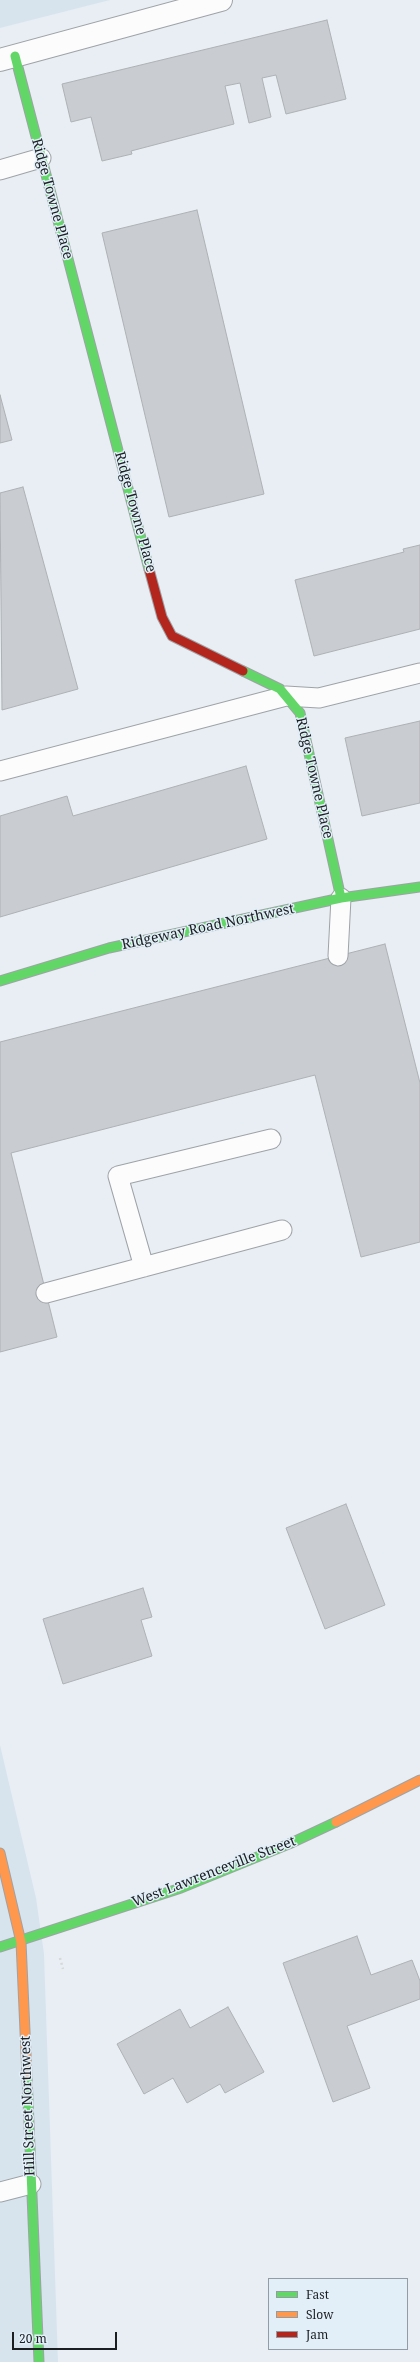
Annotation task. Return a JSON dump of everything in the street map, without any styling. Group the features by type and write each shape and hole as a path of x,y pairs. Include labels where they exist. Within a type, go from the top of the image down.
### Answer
{"street":[{"path":"7,58 221,0"},
{"name":"Ridge Towne Place","path":"7,58 41,158 162,617 172,636 280,689 300,713 341,898"},
{"name":"Ridgeway Road Northwest","path":"0,982 109,948 341,898 420,887"},
{"name":"West Lawrenceville Street","path":"0,1947 21,1942 181,1888 289,1844 384,1799 420,1780"},
{"name":"Hill Street Northwest","path":"0,1853 21,1942 39,2362"}],"lane":[{"path":"0,170 41,158"},
{"path":"0,771 286,696 319,698 420,673"},
{"path":"338,956 341,898"},
{"path":"144,1267 118,1176 271,1139"},
{"path":"46,1293 282,1230"},
{"path":"0,2192 31,2184"}],"shaded area":[{"path":"0,0 110,0 0,28"},
{"path":"0,1745 36,1898 44,1954 58,2362 0,2362"}],"building":[{"path":"327,20 346,99 286,114 276,75 262,78 271,117 249,123 240,83 225,86 234,124 131,151 132,154 102,161 91,117 71,122 62,84"},
{"path":"197,210 264,494 169,517 102,233"},
{"path":"0,395 12,440 0,443"},
{"path":"23,487 78,689 2,710 0,493"},
{"path":"420,545 420,629 314,656 295,580 404,552 403,549"},
{"path":"420,721 420,803 362,816 345,738"},
{"path":"246,766 267,839 0,917 0,816 67,796 73,816"},
{"path":"385,944 420,1083 420,1242 361,1257 315,1075 11,1153 57,1337 0,1352 0,1042"},
{"path":"346,1504 385,1605 325,1629 286,1528"},
{"path":"143,1588 152,1617 141,1620 152,1656 63,1684 43,1619"},
{"path":"357,1936 371,1975 412,1960 420,1981 420,1999 347,2026 370,2088 333,2102 283,1963"},
{"path":"228,2007 264,2072 225,2093 220,2084 187,2103 173,2078 144,2094 117,2044 180,2009 190,2028"}],"traffic: fast":[{"path":"15,56 149,569"},
{"path":"243,671 280,689 300,713 341,898"},
{"path":"0,981 109,948 341,898 420,887"},
{"path":"0,1947 181,1888 289,1844 336,1822"},
{"path":"27,2076 39,2362"}],"traffic: slow":[{"path":"336,1822 420,1780"},
{"path":"0,1853 21,1942 27,2076"}],"traffic: jam":[{"path":"149,569 162,617 172,636 243,671"}]}
